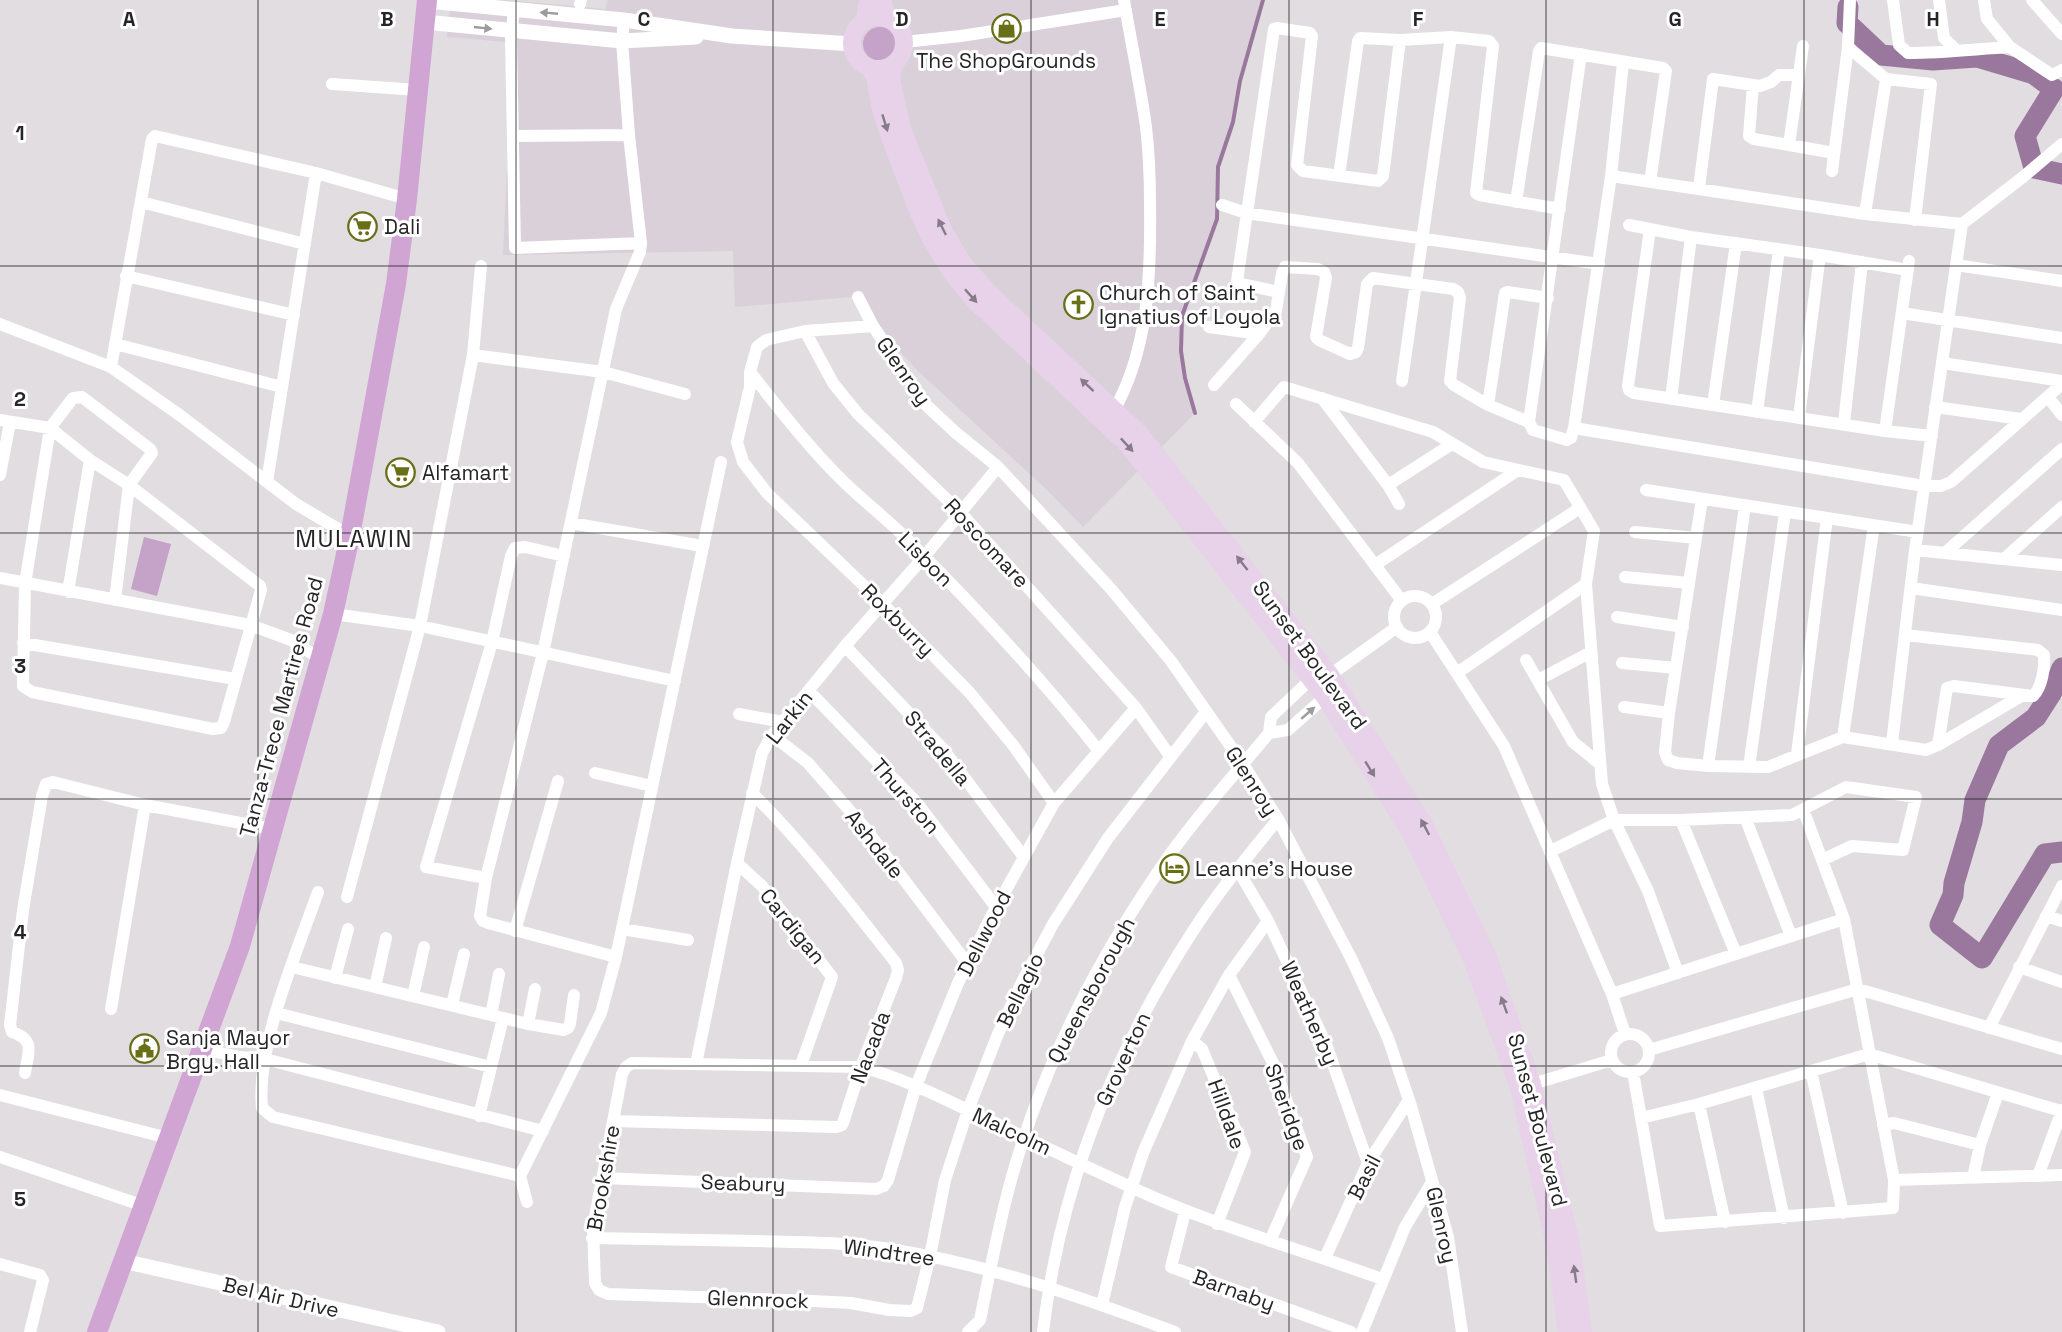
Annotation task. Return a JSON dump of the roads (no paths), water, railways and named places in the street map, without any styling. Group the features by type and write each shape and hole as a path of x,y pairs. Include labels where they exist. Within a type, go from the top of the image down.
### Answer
{"main road":[{"path":"865,21 868,0"},
{"path":"882,0 888,19"},
{"name":"Tanza-Trece Martires Road","path":"97,1332 240,946 333,614 350,536 396,284 427,1"},
{"path":"876,17 888,19 901,30 904,42 902,54 894,64 882,68 869,67 856,55 852,44 856,30 865,21 876,17"},
{"name":"Sunset Boulevard","path":"894,64 891,74 892,84 903,132 944,232 962,262 987,291 1111,417 1128,445 1325,697 1410,832 1472,959 1526,1086 1555,1245 1567,1332"},
{"name":"Sunset Boulevard","path":"869,67 875,76 881,110 916,206 931,239 951,272 975,301 1111,417 1140,434 1330,675 1423,823 1487,955 1571,1244 1583,1332"}],"street":[{"path":"1832,171 1848,47 1850,0"},
{"path":"1893,0 1899,45 1908,53 1944,54 1956,50 2010,47"},
{"path":"1939,0 1944,38 1956,50"},
{"path":"1984,0 1987,19 2010,47 2052,75 2062,70"},
{"path":"2032,0 2062,34"},
{"path":"427,1 624,20 732,36 852,44"},
{"path":"904,42 962,36 1125,5 1146,128 1150,234 1149,287 1142,329 1130,376 1111,417"},
{"path":"514,9 512,31 515,248 641,243"},
{"path":"616,957 488,923 480,916 486,878 543,652 616,309 640,252 622,41 624,20"},
{"path":"424,22 622,41 732,36"},
{"path":"1279,292 1237,281 1273,32 1276,28 1310,33 1312,36 1297,165 1303,171 1378,181 1382,179 1400,40"},
{"path":"1339,176 1360,38 1400,40 1451,38 1492,43 1476,193 1560,209"},
{"path":"1402,381 1451,38"},
{"path":"1790,145 1803,46"},
{"path":"1848,47 1886,79 1931,84 1915,220"},
{"path":"1516,202 1539,49 1663,68 1666,71 1650,182"},
{"path":"1581,54 1529,422 1533,430 1567,440 1571,438 1574,428 1599,264 1623,63"},
{"path":"1699,188 1713,79 1765,85 1779,75 1799,75"},
{"path":"1865,214 1886,79"},
{"path":"332,84 418,90"},
{"path":"1753,85 1749,136 1754,139 1834,153"},
{"path":"514,136 629,135"},
{"path":"111,367 152,139 155,136 316,173 407,199"},
{"path":"1611,176 1865,214 1962,224 2062,144"},
{"path":"267,482 316,173"},
{"path":"141,202 304,244"},
{"path":"1222,205 1246,213 1599,264"},
{"path":"1892,743 1915,550 1962,224"},
{"path":"1629,225 1779,250 1909,266 1885,431"},
{"path":"1650,229 1629,390 1634,393 1671,399 1932,436"},
{"path":"1671,399 1691,237"},
{"path":"1713,405 1736,243"},
{"path":"1757,412 1779,250"},
{"path":"1799,417 1820,255"},
{"path":"1844,423 1862,262"},
{"path":"1956,265 2062,281"},
{"path":"347,897 420,626 473,355 481,266"},
{"path":"1214,385 1276,311 1285,267 1318,270 1324,272 1326,279 1316,337 1350,354 1356,352 1358,348 1367,284 1373,278 1453,289 1458,292 1460,298 1450,381 1488,405 1529,422"},
{"path":"126,276 294,315"},
{"path":"1488,405 1505,293 1548,298"},
{"name":"Glenroy","path":"858,297 873,326 925,404 998,467 1111,589 1171,661 1243,764 1278,819 1352,960 1388,1038 1409,1100 1448,1237 1462,1332"},
{"path":"1902,313 2062,338"},
{"path":"0,324 111,367 296,504 350,536"},
{"path":"750,372 757,347 766,340 805,331 873,326"},
{"path":"1209,327 1259,334"},
{"name":"Roscomare","path":"805,331 833,382 858,414 960,512 1136,708 1170,756"},
{"path":"115,344 282,387"},
{"path":"473,355 603,372 685,394"},
{"path":"1942,363 2062,382"},
{"name":"Roxburry","path":"750,372 750,387 737,442 743,462 767,493 882,603 970,693 1012,745 1054,803"},
{"name":"Lisbon","path":"750,372 810,446 1002,637 1099,751"},
{"path":"1574,428 1924,486 1941,486 1951,482 2062,382"},
{"path":"1254,422 1284,387 1433,432 1483,462 1564,480 1594,531 1586,584 1602,784 1614,820 1648,891 1678,973"},
{"path":"0,475 5,421 50,428 90,460 129,485 258,584 261,590 224,723 220,728 213,729 26,689 23,686 25,584 50,428 73,398 81,397 150,449 150,457 129,485 115,600"},
{"path":"2048,397 2062,415"},
{"path":"1322,398 1400,504"},
{"path":"1236,404 1298,463 1402,601"},
{"path":"1935,407 2021,419"},
{"path":"1388,485 1452,444"},
{"path":"1946,552 2062,449"},
{"path":"68,592 90,460"},
{"path":"527,1202 520,1176 601,1013 616,957 721,462"},
{"name":"Larkin","path":"696,1064 762,753 772,735 845,646 924,557 998,467"},
{"path":"1375,565 1518,470"},
{"path":"1646,490 1918,532"},
{"path":"1702,499 1669,712 1665,752 1668,760 1708,766 1768,767 1843,737 1926,750 2023,695"},
{"path":"1708,766 1745,506"},
{"path":"2005,558 2062,507"},
{"path":"1432,604 1580,508"},
{"path":"1749,767 1785,512"},
{"path":"1797,754 1827,518"},
{"path":"571,523 702,546"},
{"path":"1843,737 1874,525"},
{"path":"1635,532 1696,538"},
{"path":"486,878 426,867 492,642 511,556 515,548 525,547 564,556"},
{"path":"1915,550 2062,565"},
{"path":"1625,577 1689,583"},
{"path":"0,578 250,625 291,640 319,658"},
{"path":"1457,673 1586,584"},
{"path":"1911,588 2062,610"},
{"path":"1414,596 1421,597 1432,604 1436,615 1430,632 1412,637 1406,636 1397,627 1394,616 1402,601 1414,596"},
{"path":"333,614 420,626 675,681"},
{"path":"1617,617 1683,627"},
{"path":"1330,675 1325,697 1288,730 1269,733 1271,717 1311,679 1330,675 1397,627"},
{"path":"1430,632 1504,746 1612,994 1625,1034"},
{"path":"1905,635 2038,650 2044,655 2045,664 2037,692 2033,696 1954,686 1947,688 1938,745"},
{"path":"23,643 236,679"},
{"name":"Stradella","path":"845,646 943,749 1023,856"},
{"path":"1538,680 1591,652"},
{"path":"1526,660 1573,742 1600,764"},
{"path":"1622,663 1676,668"},
{"name":"Thurston","path":"809,691 917,803 996,907"},
{"path":"1624,707 1669,712"},
{"name":"Dellwood","path":"884,1186 888,1180 916,1086 967,963 996,907 1054,803 1136,708"},
{"name":"Bellagio","path":"917,1308 945,1180 968,1110 998,1034 1053,924 1108,838 1205,712"},
{"path":"739,714 783,722"},
{"name":"Queensborough","path":"980,1320 999,1226 1024,1138 1061,1043 1079,1005 1114,940 1173,851 1269,733"},
{"name":"Ashdale","path":"772,735 808,763 865,828 967,963"},
{"path":"595,773 652,786"},
{"path":"515,931 558,781"},
{"path":"25,1073 28,1040 12,1032 10,1025 23,910 46,784 53,782 145,806 273,829"},
{"path":"1551,851 1614,820 1682,820 1792,815 1846,787 1916,797 1903,850 1852,846 1822,860"},
{"name":"Nacada","path":"613,1121 836,1127 842,1125 861,1067 898,970 896,963 834,884 774,814 752,793"},
{"path":"111,1009 145,806"},
{"path":"1632,1072 1660,1226 1893,1209 1894,1180 1844,919 1803,809"},
{"path":"1745,817 1791,936"},
{"name":"Groverton","path":"1042,1332 1057,1241 1079,1162 1107,1088 1150,1001 1194,929 1278,819"},
{"path":"1682,820 1736,954"},
{"name":"Cardigan","path":"737,863 762,886 832,977 801,1065"},
{"name":"Weatherby","path":"1238,870 1268,921 1326,1044 1368,1163"},
{"path":"1989,1028 2062,886"},
{"path":"318,892 259,1058 262,1108 273,1117 520,1176"},
{"path":"2046,916 2062,921"},
{"path":"1612,994 1844,919"},
{"path":"1102,1305 1125,1207 1143,1153 1192,1041 1229,975 1268,921"},
{"path":"335,978 348,929"},
{"path":"622,929 688,940"},
{"path":"375,987 386,938"},
{"path":"413,996 423,947"},
{"path":"452,1005 464,954"},
{"path":"292,967 528,1024 564,1030 568,1028 574,995"},
{"path":"2019,967 2062,982"},
{"path":"479,1116 491,1067 499,974"},
{"name":"Sheridge","path":"1229,975 1273,1063 1307,1157 1270,1241"},
{"path":"528,1024 535,989"},
{"path":"1649,1050 1858,989 2062,1049"},
{"path":"276,1013 491,1067"},
{"path":"1625,1034 1638,1035 1647,1044 1649,1050 1644,1067 1632,1072 1620,1070 1612,1060 1611,1047 1619,1037 1625,1034"},
{"name":"Hilldale","path":"1192,1041 1202,1049 1245,1152 1217,1224"},
{"path":"203,1045 240,1057 259,1058 543,1131"},
{"path":"1641,1118 1700,1104 1869,1054 2062,1111 2038,1176"},
{"path":"1526,1086 1612,1060"},
{"name":"Malcolm","path":"626,1067 632,1063 801,1065 861,1067 889,1074 1185,1212 1382,1279"},
{"name":"Brookshire","path":"599,1290 595,1283 592,1238 621,1074 626,1067"},
{"path":"1811,1071 1843,1213"},
{"path":"1756,1088 1784,1218"},
{"path":"1973,1178 1980,1145 1998,1093"},
{"path":"0,1095 168,1138"},
{"name":"Basil","path":"1325,1258 1368,1163 1409,1100"},
{"path":"1700,1104 1725,1222"},
{"path":"1883,1125 1894,1123 1980,1145"},
{"path":"0,1156 144,1206"},
{"path":"1894,1180 2062,1175"},
{"name":"Seabury","path":"602,1178 876,1189 884,1186"},
{"path":"1362,1332 1405,1227 1432,1182"},
{"name":"Barnaby","path":"1185,1212 1171,1267 1351,1332"},
{"name":"Windtree","path":"592,1238 813,1242 855,1245 930,1256 1048,1287 1175,1332"},
{"name":"Bel Air Drive","path":"123,1261 438,1332"},
{"path":"0,1264 40,1275 43,1280 30,1332"},
{"name":"Glennrock","path":"599,1290 608,1294 851,1303 889,1310 911,1311 917,1308"},
{"path":"968,1332 980,1320 986,1332"}],"waterway":[{"path":"1195,413 1185,378 1181,351 1182,316 1217,219 1218,167 1233,122 1240,81 1263,0"},
{"path":"1848,7 1847,23 1881,55 1933,60 1977,57 2034,74 2054,89 2025,136 2034,168 2062,174"},
{"path":"2062,668 2052,692 2036,717 1999,745 1975,800 1972,822 1954,883 1953,895 1940,925 1982,958 2045,854 2062,852"}],"place":[{"name":"The ShopGrounds","path":"1006,29"},
{"name":"Dali","path":"363,226"},
{"name":"Church of Saint Ignatius of Loyola","path":"1078,304"},
{"name":"Alfamart","path":"401,472"},
{"name":"Leanne's House","path":"1174,868"},
{"name":"Sanja Mayor Brgy. Hall","path":"145,1049"}],"district":[{"name":"MULAWIN","path":"354,538"}]}
